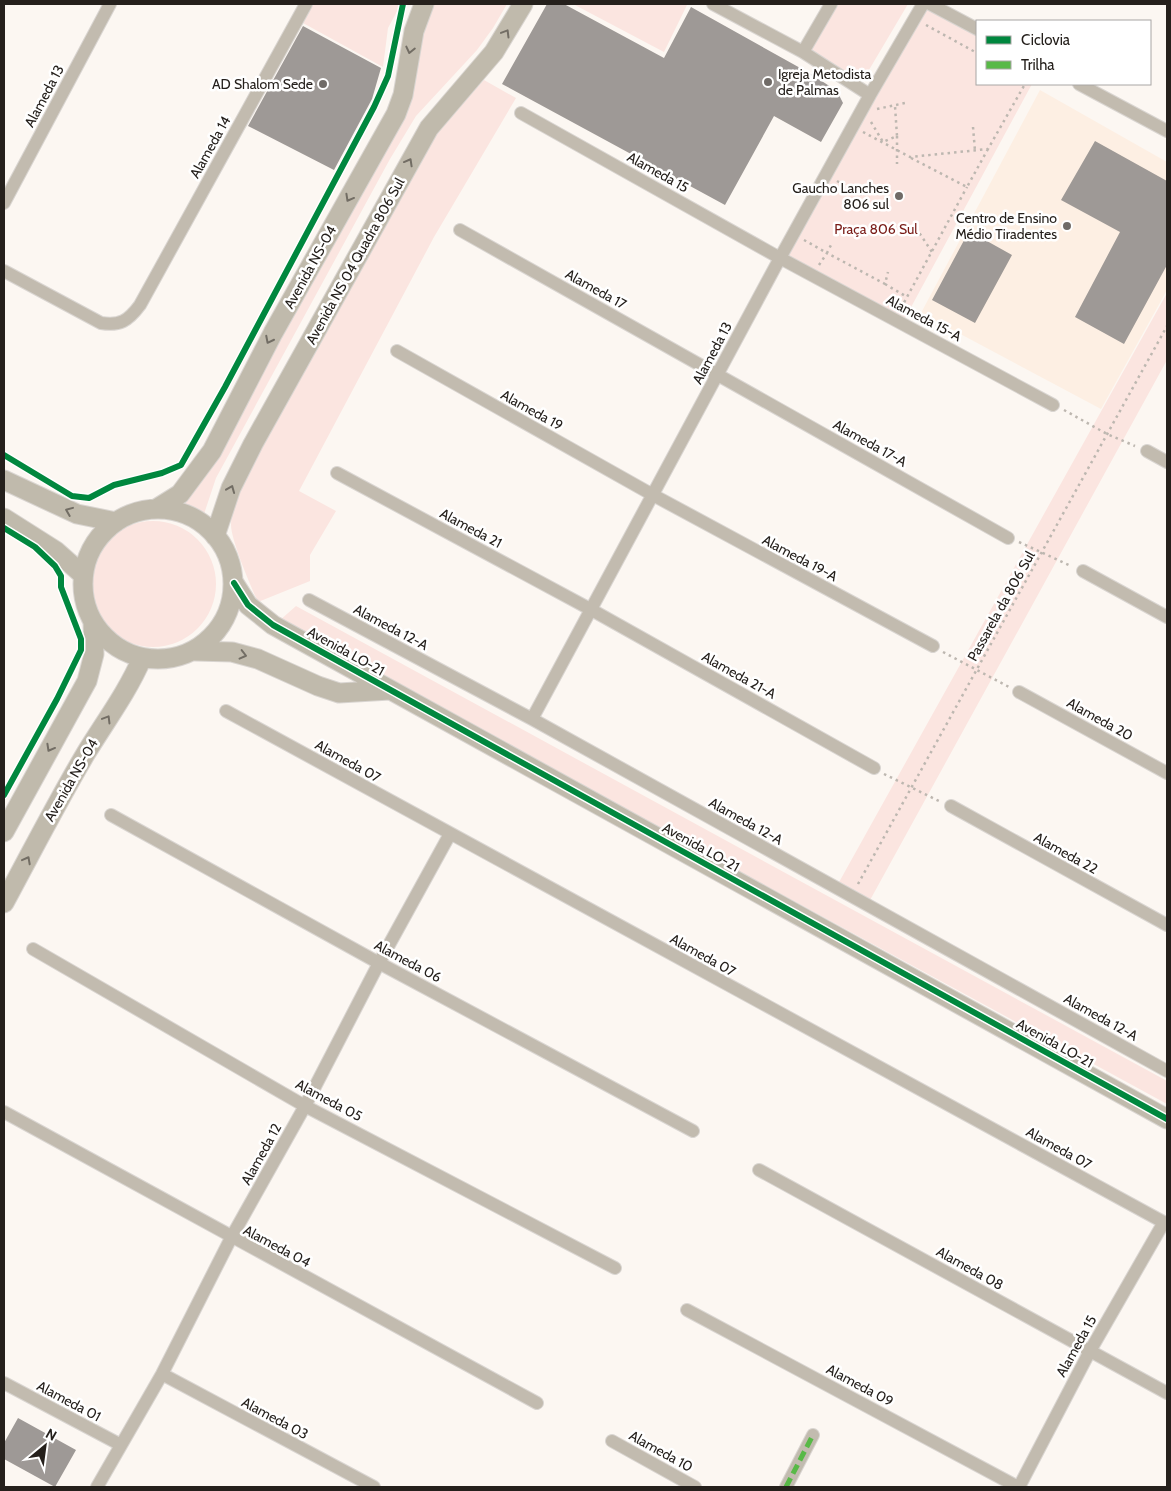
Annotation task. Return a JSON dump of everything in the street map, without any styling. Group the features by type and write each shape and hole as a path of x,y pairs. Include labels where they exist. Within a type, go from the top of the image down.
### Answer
{"street":[{"name":"Alameda 13","path":"4,203 110,4"},
{"name":"Alameda 14","path":"4,271 101,323 115,325 125,322 140,305 306,4"},
{"name":"Avenida NS-04","path":"156,509 180,494 212,451 273,333 396,114 403,95 414,31 424,4"},
{"name":"Avenida NS 04 Quadra 806 Sul","path":"216,536 231,488 253,444 428,128 494,52 523,4"},
{"path":"714,4 803,52 873,99"},
{"path":"803,52 831,4"},
{"name":"Alameda 13","path":"532,719 780,258 873,99 923,4"},
{"path":"930,4 976,28"},
{"path":"1081,85 1167,131"},
{"name":"Alameda 15","path":"521,113 780,258"},
{"name":"Alameda 17","path":"460,230 718,374"},
{"name":"Alameda 15-A","path":"780,258 1054,405"},
{"name":"Alameda 19","path":"397,351 653,495"},
{"name":"Alameda 17-A","path":"718,374 1008,538"},
{"path":"1148,451 1167,462"},
{"name":"Alameda 21","path":"337,473 590,609"},
{"path":"4,480 77,514 116,522"},
{"name":"Alameda 19-A","path":"653,495 933,646"},
{"path":"4,832 87,681 94,654 93,622 84,599 84,575 89,555 100,536 116,522 135,513 156,509 178,512 198,521 216,536 229,558 234,583 230,610 216,633 195,651 169,659 142,658 114,645 93,622"},
{"path":"4,518 56,551 84,575"},
{"path":"1083,571 1167,617"},
{"name":"Avenida LO-21","path":"234,583 248,605 257,614 390,690 1167,1119"},
{"name":"Alameda 12-A","path":"309,600 532,719 1167,1071"},
{"name":"Alameda 21-A","path":"590,609 874,768"},
{"name":"Avenida LO-21","path":"195,651 232,652 258,659 318,686 339,693 390,690"},
{"name":"Avenida NS-04","path":"4,903 56,804 118,700 133,679 142,658"},
{"name":"Alameda 20","path":"1019,692 1167,773"},
{"name":"Alameda 07","path":"226,711 1166,1223"},
{"name":"Alameda 22","path":"950,806 1167,925"},
{"name":"Alameda 06","path":"110,815 379,963 693,1131"},
{"name":"Alameda 12","path":"98,1487 162,1374 231,1238 306,1106 379,963 450,834"},
{"name":"Alameda 05","path":"33,949 306,1106 615,1268"},
{"name":"Alameda 04","path":"4,1112 231,1238 537,1403"},
{"name":"Alameda 08","path":"759,1170 1167,1393"},
{"name":"Alameda 15","path":"1018,1487 1090,1351 1166,1223"},
{"name":"Alameda 09","path":"687,1310 1018,1487"},
{"name":"Alameda 03","path":"162,1374 374,1487"},
{"name":"Alameda 01","path":"4,1383 121,1445"},
{"path":"786,1487 814,1435"},
{"name":"Alameda 10","path":"612,1441 695,1487"}],"path":[{"path":"922,22 976,52"},
{"path":"815,272 826,253 908,297 1024,85"},
{"path":"873,99 871,110 905,103"},
{"path":"894,106 897,164"},
{"path":"868,117 883,142"},
{"path":"973,128 975,150"},
{"path":"860,130 967,187"},
{"path":"883,142 896,136"},
{"path":"910,157 988,149"},
{"path":"916,228 932,252"},
{"path":"885,284 888,272"},
{"path":"1054,405 1107,434 1148,451"},
{"path":"1008,538 1083,571"},
{"path":"933,646 1019,692"},
{"path":"874,768 911,789 950,806"}],"shaded area":[{"name":"Centro de Ensino Médio Tiradentes","path":"1040,90 1167,162 1167,290 1101,409 921,313"}],"green space":[{"path":"313,4 401,4 388,28 383,67 303,23"},
{"path":"432,4 507,4 477,50 416,116 390,159 216,478 202,520 174,505 413,68"},
{"path":"573,4 683,4 687,5 664,52"},
{"path":"834,4 908,4 866,75 853,79 807,52"},
{"name":"Praça 806 Sul","path":"925,4 976,30 976,85 1031,85 903,322 782,257"},
{"path":"484,80 516,98 434,237 299,491 336,511 310,555 310,581 258,602 242,564 232,532 232,515 239,488 400,195 441,126"},
{"path":"1167,293 1167,360 869,902 838,884"},
{"path":"153,521 177,525 198,539 212,560 216,584 212,608 198,629 177,643 153,647 129,643 108,629 94,608 90,584 94,560 108,539 129,525"},
{"path":"296,606 1167,1081 1167,1104 279,621"}],"building":[{"path":"547,4 564,4 664,58 691,7 811,74 837,91 843,103 821,142 774,116 725,205 502,84"},
{"name":"AD Shalom Sede","path":"303,26 381,68 372,99 334,170 248,126"},
{"path":"1095,141 1167,181 1167,265 1124,344 1075,317 1120,232 1061,200"},
{"path":"969,231 1012,255 975,323 932,300"},
{"path":"18,1418 76,1450 55,1487 4,1459 4,1443"}],"marked path":[{"path":"786,1487 813,1435"}],"cycle path":[{"path":"4,455 72,496 89,498 114,485 162,473 181,465 225,387 374,107 388,76 403,4"},
{"path":"4,528 35,547 55,566 61,576 61,587 81,639 81,650 57,699 4,795"},
{"path":"234,583 248,605 273,625 1167,1119"}],"place":[{"name":"Igreja Metodista de Palmas","path":"768,82"},
{"name":"AD Shalom Sede","path":"323,84"},
{"name":"Gaucho Lanches 806 sul","path":"899,196"},
{"name":"Centro de Ensino Médio Tiradentes","path":"1067,226"}]}
